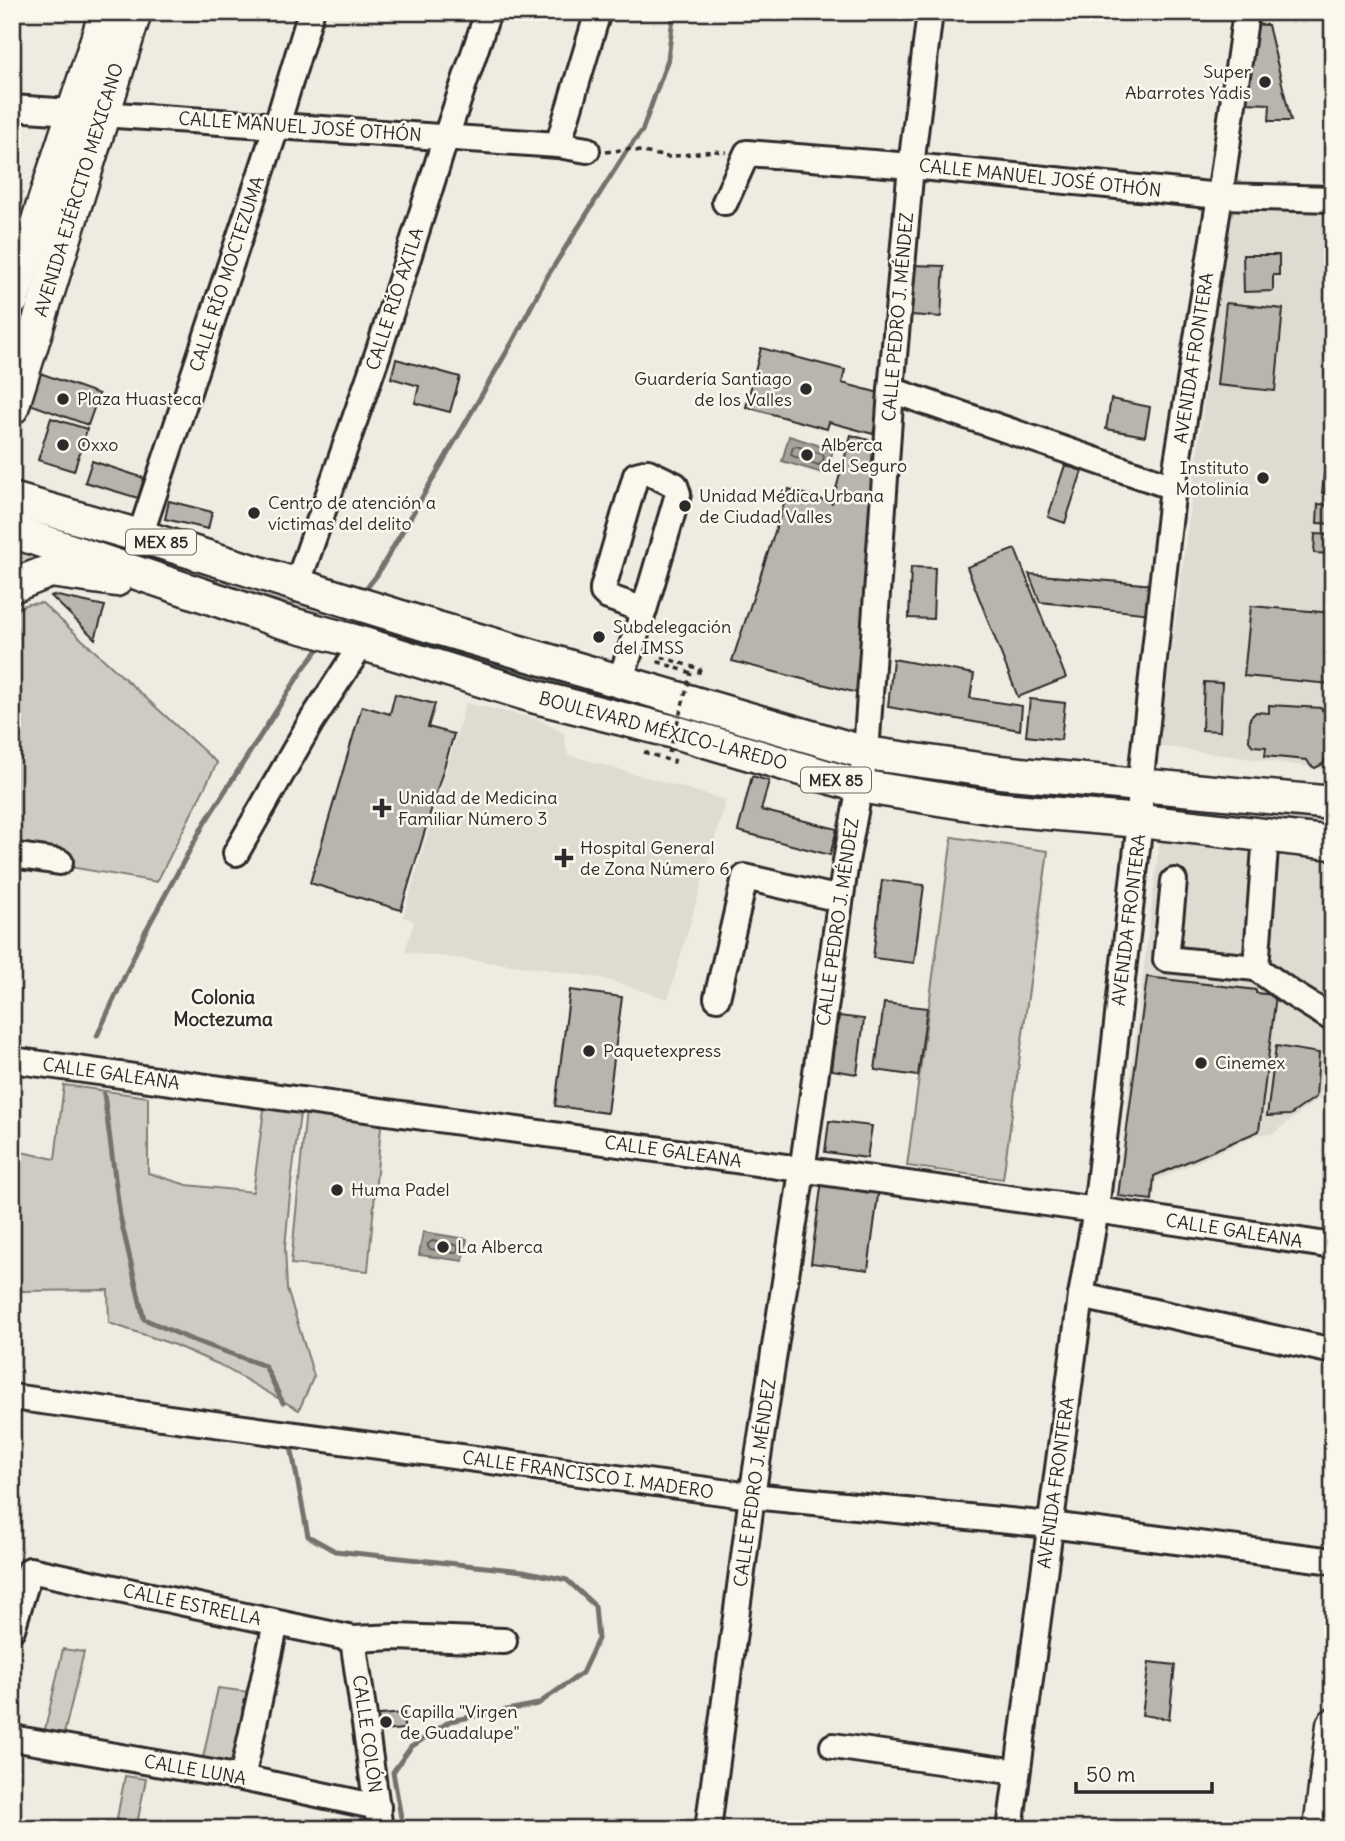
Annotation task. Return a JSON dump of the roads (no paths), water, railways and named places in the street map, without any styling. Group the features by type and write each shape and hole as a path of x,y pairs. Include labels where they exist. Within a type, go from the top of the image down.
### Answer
{"main road":[{"name":"AVENIDA EJÉRCITO MEXICANO","path":"12,408 88,113 106,12"},
{"name":"AVENIDA EJÉRCITO MEXICANO","path":"12,300 88,113 135,12"},
{"name":"BOULEVARD MÉXICO-LAREDO","path":"12,499 620,681 691,687 866,753 1000,772 1333,803"},
{"name":"BOULEVARD MÉXICO-LAREDO","path":"12,531 280,621 536,697 682,734 859,786 1001,809 1140,821 1333,843"},
{"path":"12,586 50,571 199,592"},
{"path":"1320,1829 1333,1726"}],"street":[{"name":"CALLE RÍO MOCTEZUMA","path":"141,536 277,125 311,12"},
{"name":"CALLE RÍO AXTLA","path":"303,587 488,12"},
{"path":"558,145 598,12"},
{"name":"CALLE PEDRO J. MÉNDEZ","path":"708,1829 752,1496 840,899 866,753 891,390 911,166 930,12"},
{"name":"AVENIDA FRONTERA","path":"1010,1829 1081,1296 1096,1210 1140,821 1140,786 1173,487 1220,196 1246,12"},
{"name":"CALLE MANUEL JOSÉ OTHÓN","path":"12,108 558,145 587,150"},
{"name":"CALLE MANUEL JOSÉ OTHÓN","path":"725,202 747,153 1220,196 1333,200"},
{"path":"891,390 1173,487"},
{"path":"620,681 644,610 678,494 676,485 648,472 636,475 603,588 608,597 644,610"},
{"path":"236,853 358,642"},
{"path":"1256,968 1266,835"},
{"path":"12,855 60,862"},
{"path":"717,999 745,877 840,899"},
{"path":"1174,881 1166,959 1256,968 1333,1019"},
{"name":"CALLE GALEANA","path":"12,1060 1096,1210 1333,1246"},
{"path":"1081,1296 1333,1351"},
{"name":"CALLE FRANCISCO I. MADERO","path":"12,1397 752,1496 1050,1525 1333,1561"},
{"name":"CALLE ESTRELLA","path":"12,1629 30,1570 353,1639 396,1637 504,1641"},
{"path":"242,1778 276,1623"},
{"name":"CALLE COLÓN","path":"353,1639 379,1818"},
{"name":"CALLE LUNA","path":"12,1738 242,1778 379,1818"},
{"path":"833,1746 1017,1772"}],"water":[{"name":"Alberca del Seguro","path":"789,436 833,450 826,474 782,461"},
{"name":"La Alberca","path":"423,1232 467,1239 463,1261 419,1255"}],"waterway":[{"path":"362,594 377,575 513,341 545,280 642,131 668,59 672,12"},
{"path":"97,1036 145,932 204,824 303,669 323,643"},
{"path":"104,1094 120,1216 144,1319 265,1366 283,1403"},
{"path":"290,1441 308,1536 335,1551 523,1571 567,1580 595,1606 598,1639 582,1673 538,1704 450,1721 411,1747 393,1772 403,1829"}],"place":[{"name":"Super Abarrotes Yadis","path":"1265,82"},
{"name":"Guardería Santiago de los Valles","path":"806,389"},
{"name":"Plaza Huasteca","path":"63,399"},
{"name":"Oxxo","path":"63,445"},
{"name":"Alberca del Seguro","path":"807,455"},
{"name":"Instituto Motolinía","path":"1263,478"},
{"name":"Unidad Médica Urbana de Ciudad Valles","path":"685,506"},
{"name":"Centro de atención a víctimas del delito","path":"254,513"},
{"name":"Subdelegación del IMSS","path":"599,637"},
{"name":"Unidad de Medicina Familiar Número 3","path":"382,808"},
{"name":"Hospital General de Zona Número 6","path":"564,858"},
{"name":"Paquetexpress","path":"589,1051"},
{"name":"Cinemex","path":"1201,1063"},
{"name":"Huma Padel","path":"337,1190"},
{"name":"La Alberca","path":"443,1247"},
{"name":"Capilla \"Virgen de Guadalupe\"","path":"386,1722"}],"district":[{"name":"Colonia Moctezuma","path":"223,1008"}]}
